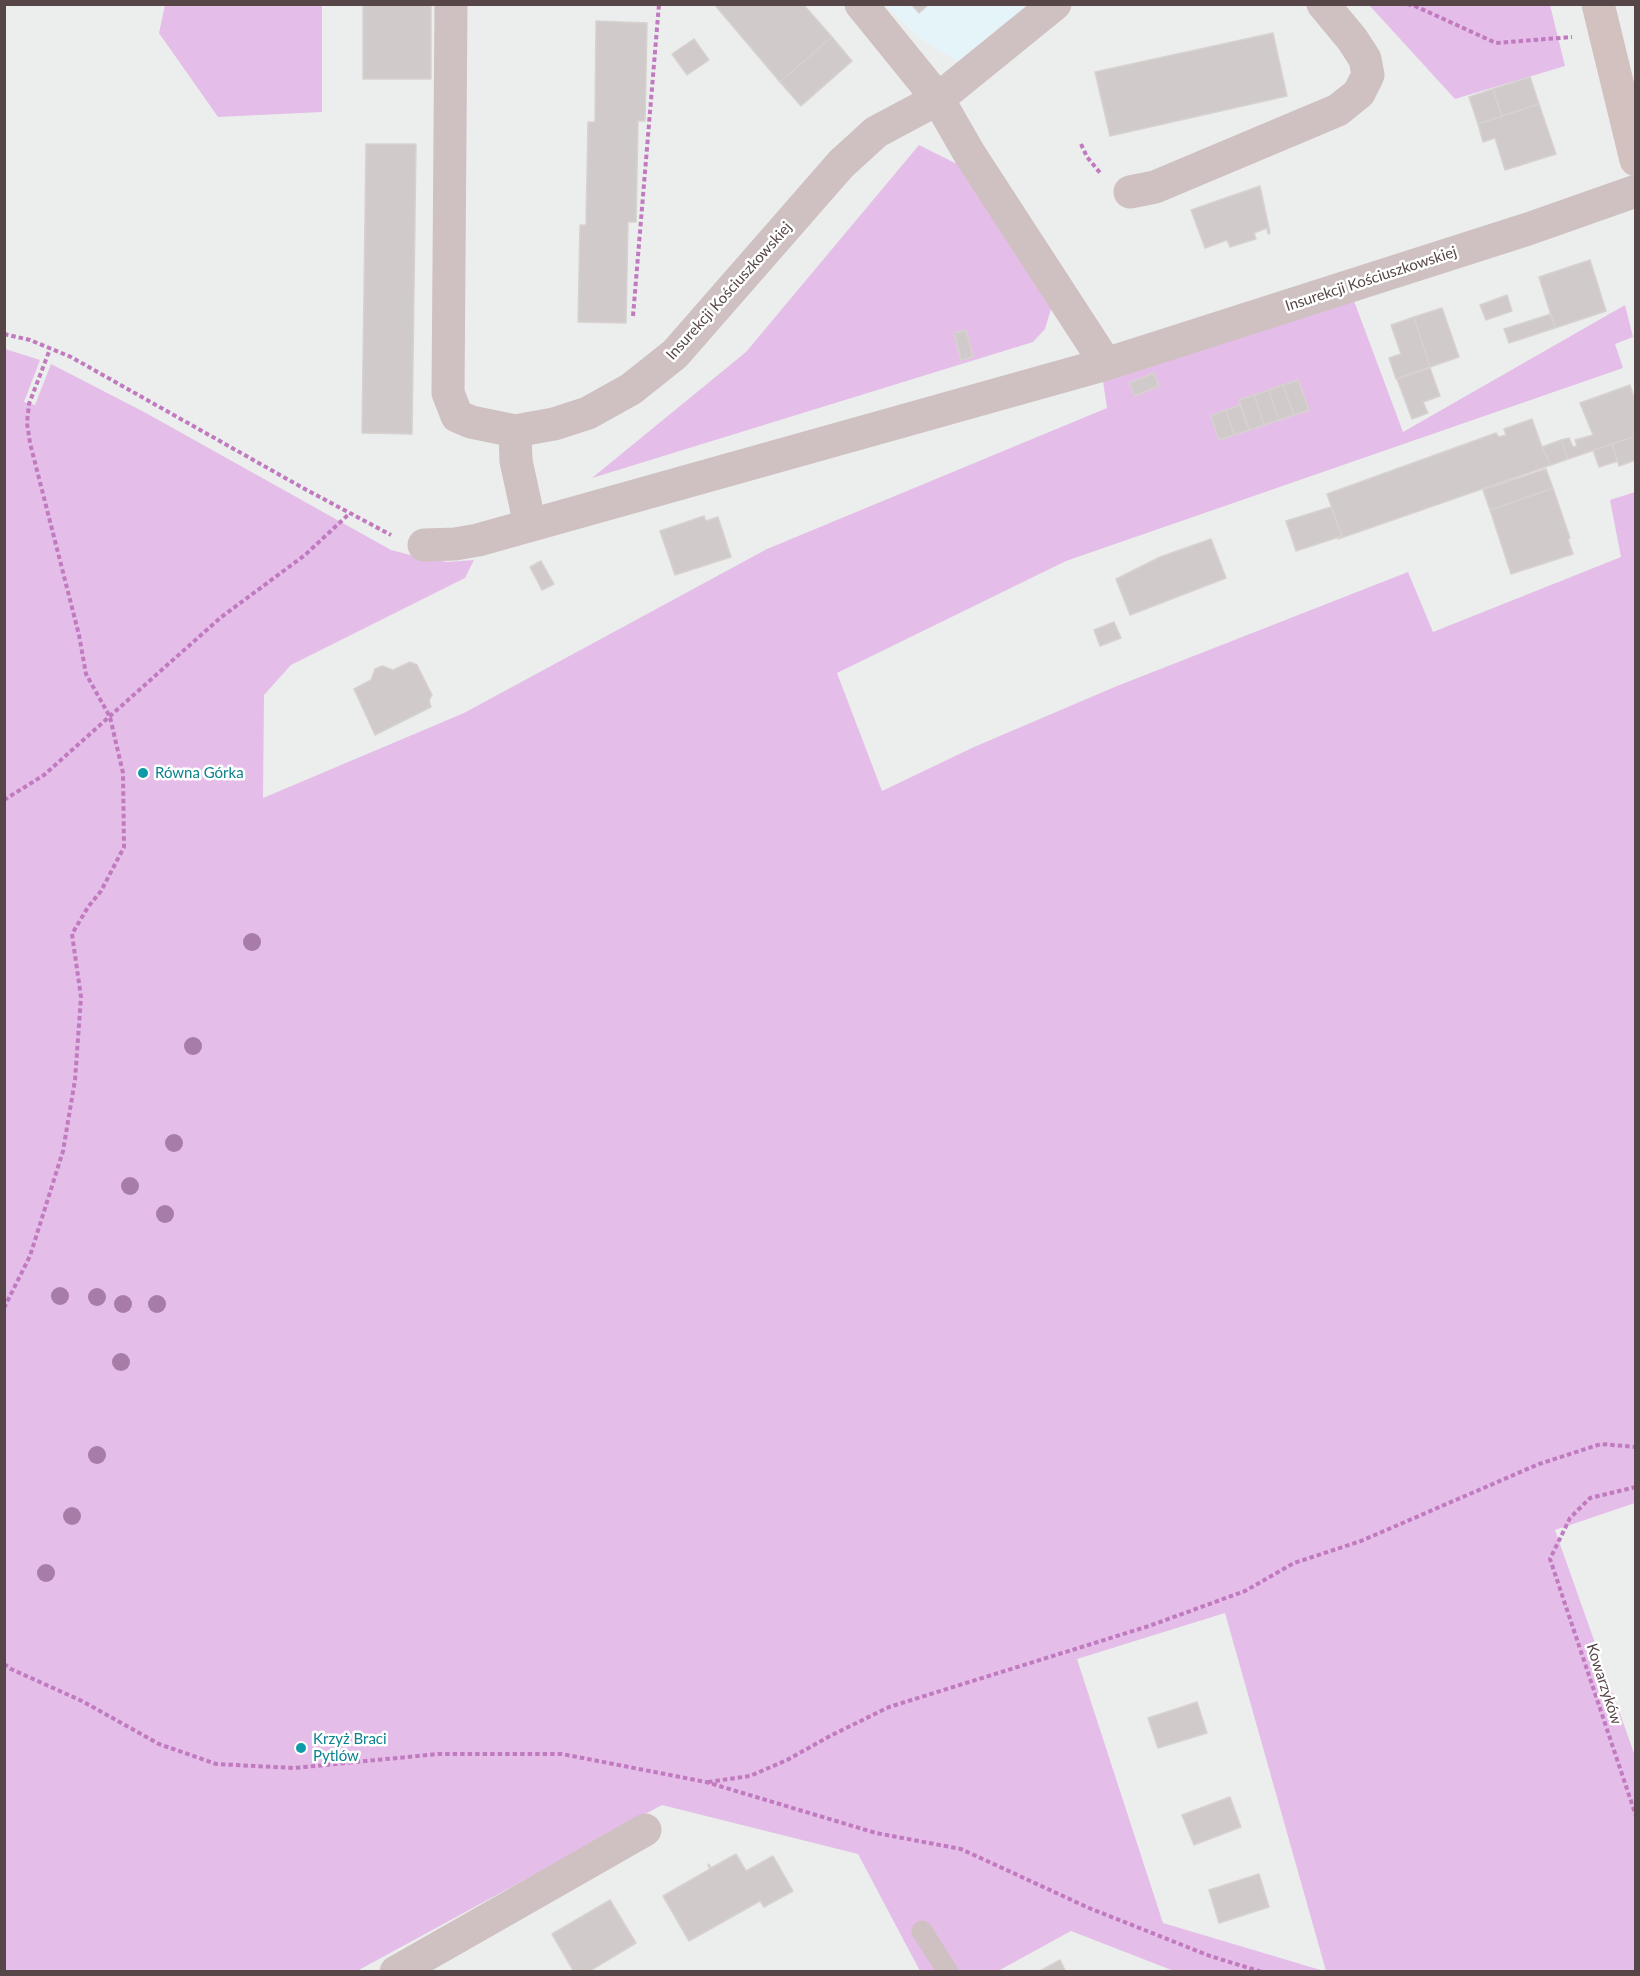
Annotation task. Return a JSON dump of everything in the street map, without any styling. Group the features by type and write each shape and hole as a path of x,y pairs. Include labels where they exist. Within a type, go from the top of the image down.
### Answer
{"street":[{"path":"451,4 448,393 457,416 471,422 515,431 516,461 530,525"},
{"path":"861,4 938,99 969,153 1106,364"},
{"name":"Insurekcji Kościuszkowskiej","path":"515,431 554,424 588,412 631,389 675,354 842,164 876,132 938,99 1056,4"},
{"path":"1130,192 1155,187 1338,110 1359,93 1368,75 1365,59 1352,39 1323,4"},
{"path":"1598,4 1635,160"},
{"name":"Insurekcji Kościuszkowskiej","path":"424,545 455,544 530,525 1106,364 1528,229 1635,191"},
{"path":"396,1971 645,1830"}],"lane":[{"path":"922,1931 948,1971"}],"path":[{"path":"633,316 659,4"},
{"path":"1407,4 1497,44 1580,36"},
{"path":"4,334 30,340 70,357 382,532 406,542 424,545"},
{"path":"4,1308 30,1256 63,1151 75,1080 81,997 72,934 88,907 101,891 124,847 123,773 110,717 86,674 79,635 30,443 27,423 29,404 50,349"},
{"path":"4,800 44,775 220,618 305,555 349,514"},
{"path":"706,1782 750,1776 787,1760 889,1707 1149,1626 1245,1591 1294,1563 1361,1541 1539,1464 1601,1444 1635,1447"},
{"name":"Kowarzyków","path":"1635,1487 1590,1498 1570,1518 1550,1559 1635,1816"}],"shaded area":[{"path":"165,5 322,5 322,112 218,117 159,33"},
{"path":"885,5 1030,5 959,62 918,37"},
{"path":"1369,5 1550,5 1565,66 1455,99"},
{"path":"919,145 957,164 1051,309 1045,329 1033,342 592,478 746,352"},
{"path":"1354,301 1403,432 1625,305 1633,337 1615,344 1623,368 1066,561 837,673 882,791 974,747 1117,686 1408,572 1433,632 1621,557 1610,500 1635,492 1635,1503 1555,1530 1635,1756 1635,1971 1326,1971 1225,1613 1077,1659 1163,1923 1324,1971 1174,1971 1071,1931 998,1971 920,1971 858,1854 662,1805 357,1971 5,1971 5,349 40,360 24,402 35,405 51,364 146,413 391,550 447,562 474,560 465,578 291,665 264,695 263,798 464,713 767,549 1107,408 1103,381"}],"building":[{"path":"363,4 431,4 431,79 363,79"},
{"path":"714,4 803,4 832,37 780,82"},
{"path":"911,4 929,4 919,13"},
{"path":"596,21 647,23 645,121 638,121 636,222 628,222 626,323 578,322 580,225 586,225 588,122 595,122"},
{"path":"1273,33 1287,96 1110,136 1095,72"},
{"path":"832,37 852,61 801,106 780,82"},
{"path":"694,39 709,60 687,75 672,54"},
{"path":"1530,77 1539,104 1502,116 1493,89"},
{"path":"1493,89 1502,116 1478,124 1469,97"},
{"path":"1539,104 1556,154 1505,170 1495,138 1483,142 1478,124"},
{"path":"366,144 416,144 412,434 362,433"},
{"path":"1260,186 1270,233 1268,234 1267,228 1254,233 1256,239 1230,247 1227,240 1205,248 1191,210"},
{"path":"1590,260 1606,311 1555,328 1539,277"},
{"path":"1507,295 1512,311 1486,320 1480,305"},
{"path":"1442,308 1459,357 1430,367 1414,317"},
{"path":"1551,314 1555,328 1509,343 1504,329"},
{"path":"1414,317 1430,367 1396,379 1389,358 1401,354 1391,325"},
{"path":"966,330 973,357 961,360 954,333"},
{"path":"1430,368 1440,396 1423,402 1428,413 1412,419 1397,379"},
{"path":"1154,373 1159,386 1135,396 1129,383"},
{"path":"1298,380 1309,410 1294,415 1283,385"},
{"path":"1283,385 1294,415 1279,420 1269,390"},
{"path":"1630,385 1636,404 1636,436 1568,459 1561,440 1569,438 1573,447 1577,446 1575,440 1593,435 1580,403"},
{"path":"1269,390 1279,420 1264,425 1254,395"},
{"path":"1254,395 1264,425 1249,430 1239,400"},
{"path":"1240,405 1249,430 1234,435 1226,410"},
{"path":"1226,410 1234,435 1219,440 1211,416"},
{"path":"1532,419 1551,465 1338,539 1337,537 1342,536 1327,494 1496,433 1499,437 1506,435 1504,429"},
{"path":"1636,436 1636,460 1619,466 1612,444"},
{"path":"1561,440 1568,459 1551,465 1542,447"},
{"path":"1612,444 1618,461 1599,467 1593,450"},
{"path":"1546,469 1553,488 1490,510 1483,490"},
{"path":"1553,488 1573,554 1511,574 1490,510"},
{"path":"1331,507 1342,536 1296,551 1286,521"},
{"path":"704,516 706,521 718,517 731,557 675,575 660,531"},
{"path":"1211,539 1226,578 1130,615 1116,579 1160,557"},
{"path":"541,561 554,584 542,590 530,567"},
{"path":"1114,622 1121,638 1100,646 1094,630"},
{"path":"410,662 417,665 432,695 429,700 431,707 375,735 354,689 371,680 375,669 382,666 393,670"},
{"path":"1197,1702 1207,1733 1158,1748 1148,1718"},
{"path":"1230,1797 1241,1827 1194,1845 1182,1815"},
{"path":"736,1854 746,1871 773,1856 793,1891 764,1907 760,1901 689,1941 663,1896 710,1869 709,1864 711,1868"},
{"path":"1259,1874 1269,1907 1219,1923 1209,1890"},
{"path":"610,1900 636,1943 588,1972 574,1972 552,1934"},
{"path":"1060,1960 1066,1972 1038,1972"}],"place":[{"name":"Równa Górka","path":"143,773"},
{"name":"Krzyż Braci Pytlów","path":"301,1748"}]}
